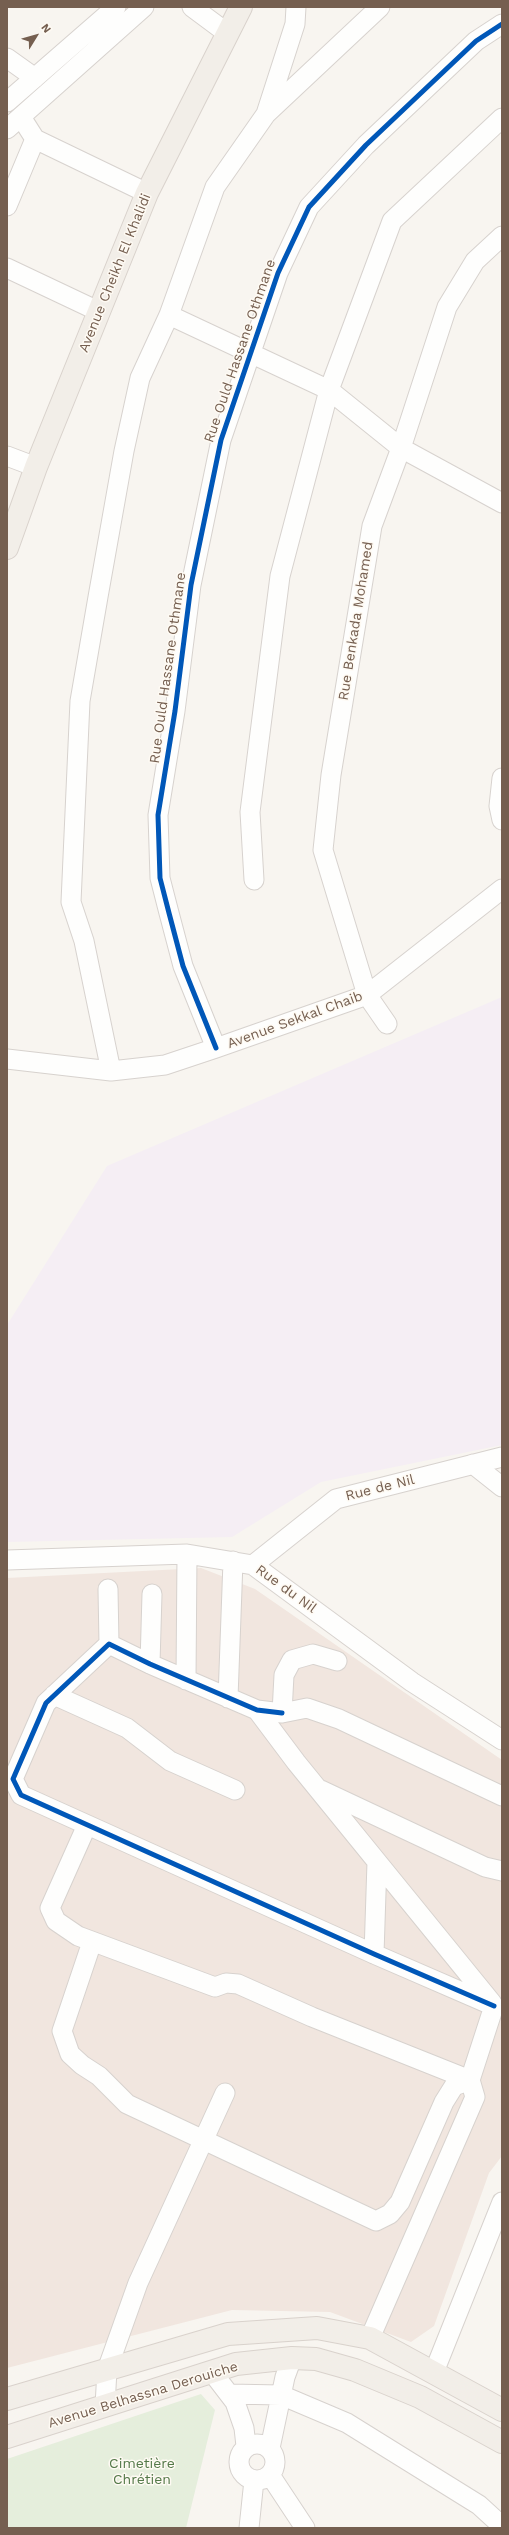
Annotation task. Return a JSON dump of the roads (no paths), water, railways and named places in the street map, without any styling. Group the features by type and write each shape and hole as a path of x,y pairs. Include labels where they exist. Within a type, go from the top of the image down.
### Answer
{"main road":[{"name":"Avenue Cheikh El Khalidi","path":"7,548 36,467 147,193 227,32 241,7"},
{"path":"7,2399 228,2334 317,2328 370,2338 502,2410"},
{"name":"Avenue Belhassna Derouiche","path":"7,2437 236,2364 292,2358 316,2359 355,2370 420,2397 502,2442"}],"street":[{"path":"7,102 35,78 98,14 116,7"},
{"path":"144,7 14,123 34,139 147,193"},
{"path":"192,7 227,32"},
{"path":"266,114 295,24 296,7"},
{"path":"111,1071 84,941 71,902 80,701 124,451 140,378 169,315 215,187 266,114 380,7"},
{"name":"Rue Ould Hassane Othmane","path":"216,1048 183,966 160,878 158,815 176,711 191,585 221,440 278,273 309,207 366,145 476,41 502,24"},
{"path":"7,58 35,78"},
{"path":"254,880 250,812 280,576 329,390 392,221 489,128 502,118"},
{"path":"7,206 34,139"},
{"name":"Rue Benkada Mohamed","path":"387,1024 367,995 323,850 331,775 372,526 401,448 447,307 475,261 502,236"},
{"path":"7,268 100,312"},
{"path":"169,315 252,352 329,390 401,448 502,503"},
{"path":"7,456 36,467"},
{"path":"502,778 499,806 502,820"},
{"name":"Avenue Sekkal Chaib","path":"7,1059 111,1071 165,1065 216,1048 367,995 502,889"},
{"name":"Rue de Nil","path":"254,1565 336,1499 502,1457"},
{"path":"473,1464 502,1487"},
{"path":"186,1680 187,1554"},
{"name":"Rue du Nil","path":"7,1560 187,1554 254,1565 412,1682 502,1740"},
{"path":"228,1698 233,1561"},
{"path":"108,1589 109,1644 46,1703 13,1779 21,1795 374,1954 494,2006"},
{"path":"150,1664 152,1594"},
{"path":"109,1644 150,1664 257,1710 282,1713 307,1708 339,1719 502,1796"},
{"path":"282,1713 284,1675 292,1660 314,1654 337,1661"},
{"path":"54,1695 127,1728 170,1761 235,1790"},
{"path":"257,1710 316,1788 378,1862 494,2006"},
{"path":"316,1788 485,1867 502,1871"},
{"path":"87,1825 50,1908 56,1921 78,1936 215,1987 226,1983 238,1984 312,2017 470,2080"},
{"path":"374,1954 378,1862"},
{"path":"92,1942 62,2031 70,2054 82,2065 99,2076 127,2104 376,2221 390,2214 400,2202 444,2102 454,2086 470,2080"},
{"path":"370,2338 475,2097 470,2080 494,2006"},
{"path":"104,2406 107,2370 138,2283 224,2092"},
{"path":"434,2372 502,2202"},
{"path":"270,2448 285,2378 292,2358"},
{"path":"212,2372 235,2402 244,2428 246,2446"},
{"path":"228,2394 282,2395 347,2423 479,2505 502,2526"},
{"path":"258,2443 270,2448 276,2459 274,2470 262,2477 243,2474 240,2469 239,2456 246,2446 258,2443"},
{"path":"249,2528 262,2477"},
{"path":"262,2477 305,2528"}],"park label":[{"name":"Cimetière Chrétien","path":"142,2472"}]}
